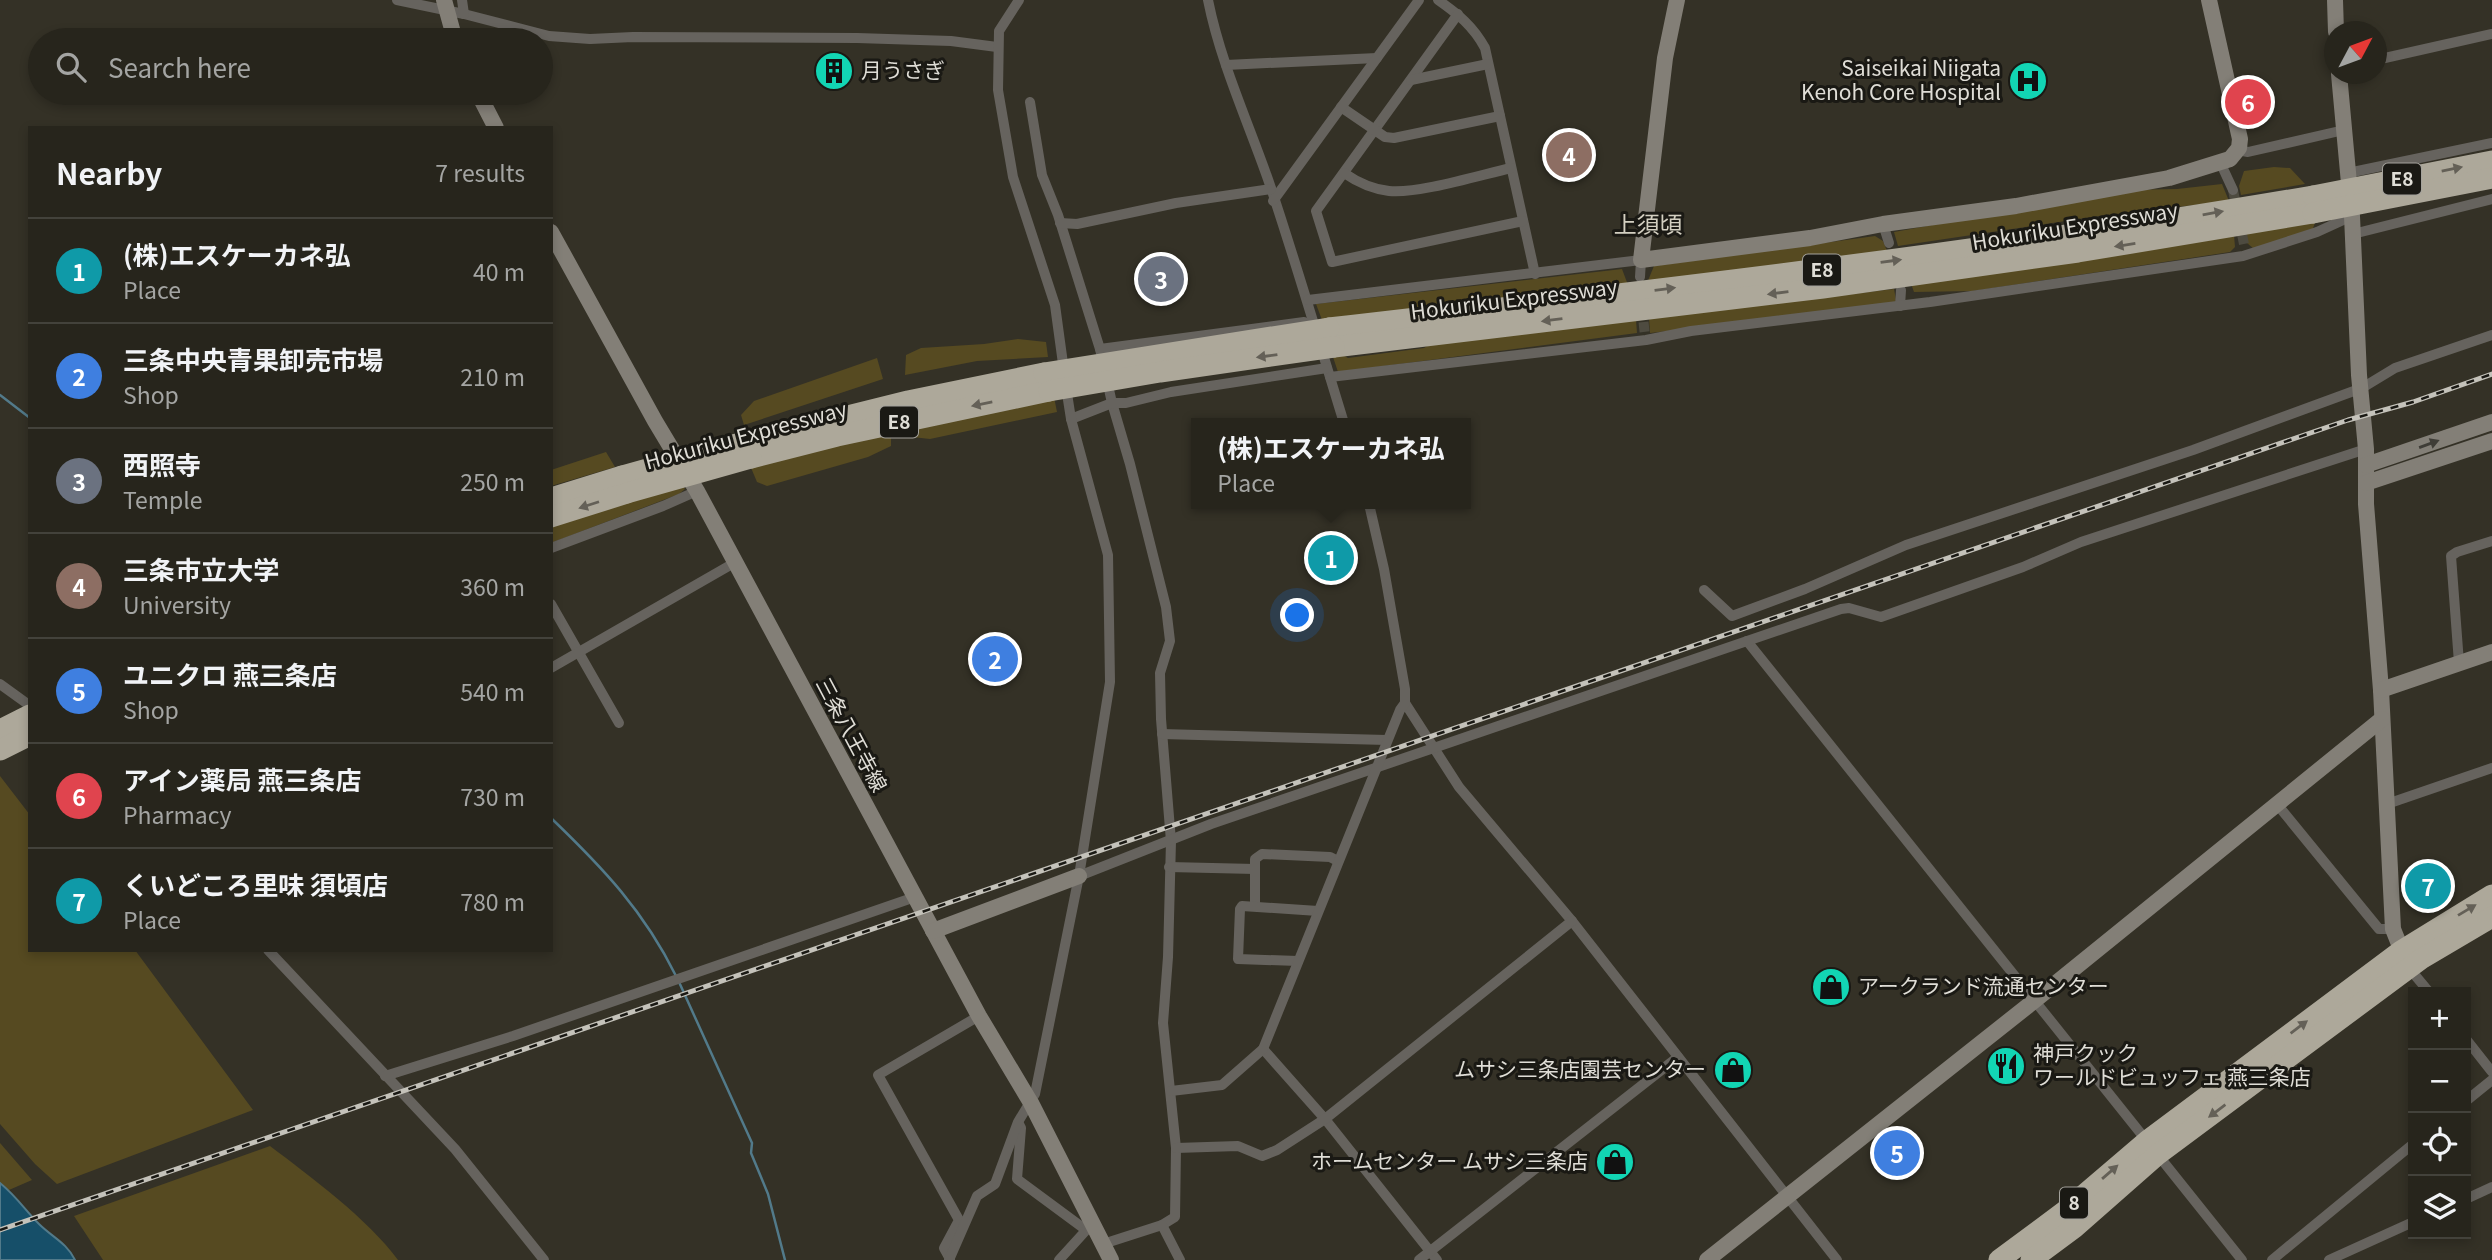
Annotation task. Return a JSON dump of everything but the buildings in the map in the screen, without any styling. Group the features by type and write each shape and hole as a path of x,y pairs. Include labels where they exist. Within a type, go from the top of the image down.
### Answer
{"highway":[{"name":"Hokuriku Expressway","path":"2313,204 2492,161"},
{"name":"Hokuriku Expressway","path":"553,498 625,484 908,401 1047,382 1326,332 1823,270 2492,178"},
{"name":"Hokuriku Expressway","path":"553,516 625,484"},
{"path":"11,740 28,718"},
{"name":"8","path":"1999,1260 2492,895"},
{"name":"8","path":"2405,959 2492,917"},
{"name":"8","path":"2031,1260 2074,1228 2152,1148"}],"street":[{"path":"397,0 445,6 464,14 518,28"},
{"path":"462,0 464,14"},
{"path":"950,1259 977,1196 995,1184 1018,1122 1035,1094 1079,876 1110,682 1108,555 1071,419 1055,305 1013,177 998,90 999,31 1018,0"},
{"path":"1208,0 1226,65 1308,300 1326,332 1329,372 1343,418"},
{"path":"1060,223 1077,224 1176,203 1272,195 1341,107 1419,0"},
{"path":"1438,0 1475,30 1485,48 1535,274"},
{"path":"1640,269 1665,58 1677,0"},
{"path":"1308,300 1535,274 1640,269 1883,224 2016,206 2169,178 2230,159 2237,150 2239,139 2209,0"},
{"path":"2334,0 2335,21"},
{"path":"445,6 451,28"},
{"path":"1458,14 1316,211 1332,262 1523,220"},
{"path":"2387,58 2492,34"},
{"path":"553,36 590,39 858,38 951,41 997,47"},
{"path":"1226,65 1377,58"},
{"path":"1411,80 1488,64"},
{"path":"2340,84 2352,216 2359,374 2366,457 2366,504 2381,690 2393,929 2405,959 2425,987"},
{"path":"1030,103 1042,175 1100,349 1166,607 1170,641 1160,673 1171,841 1163,1023 1175,1148 1175,1217 1162,1226 1103,1244"},
{"path":"484,105 495,126"},
{"path":"1341,107 1385,137 1404,137 1500,116"},
{"path":"2237,150 2248,152 2344,130"},
{"path":"2348,173 2492,143"},
{"path":"2220,162 2233,190"},
{"path":"1344,173 1358,183 1390,191 1420,188 1511,168"},
{"path":"2353,234 2492,198"},
{"path":"1071,419 1112,403 1126,403 1171,392 1900,306 2243,256 2317,232 2352,216"},
{"path":"1883,224 1889,243"},
{"name":"三条八王寺線","path":"553,236 655,421 697,491 979,1016 1031,1103 1089,1226 1111,1260"},
{"path":"2243,256 2244,244"},
{"path":"1900,306 1901,290"},
{"path":"1100,349 1326,332"},
{"path":"1704,590 1732,616 1805,589 1906,545 2193,450 2361,388 2395,368 2492,335"},
{"path":"933,931 1211,824 1841,609 1849,608 1881,617 2023,567 2081,542 2492,422"},
{"path":"2367,483 2492,441"},
{"path":"553,547 697,491"},
{"path":"1171,1091 1222,1084 1263,1049 1387,740 1405,703 1405,689 1370,509"},
{"path":"2459,663 2451,556 2492,541"},
{"path":"553,667 734,563"},
{"path":"553,608 619,723"},
{"path":"1747,641 2242,1260"},
{"path":"2381,690 2492,652"},
{"path":"0,684 28,704"},
{"path":"1405,703 1459,787 1572,921 1837,1260"},
{"path":"1707,1260 2034,1001 2382,719"},
{"path":"1162,734 1387,740"},
{"path":"2387,804 2492,768"},
{"path":"2276,803 2379,929 2393,929"},
{"path":"1255,906 1255,859 1262,854 1329,857 1338,861"},
{"path":"1169,866 1255,869"},
{"path":"385,1076 513,1036 915,897"},
{"path":"1298,961 1238,959 1240,909 1242,906 1255,906 1318,911"},
{"path":"1175,1148 1238,1146 1262,1156 1277,1150 1325,1119 1572,921"},
{"path":"270,952 455,1149 544,1260"},
{"path":"950,1259 944,1248 959,1220 878,1075 979,1016"},
{"path":"2471,1045 2492,1072"},
{"path":"1263,1049 1325,1119 1433,1256"},
{"path":"1419,1260 1433,1256 1678,1057"},
{"path":"2471,1097 2492,1080"},
{"path":"1018,1122 1021,1128 1017,1179 1089,1226 1059,1260"},
{"path":"2272,1260 2408,1148"},
{"path":"2471,1197 2492,1187"},
{"path":"2329,1260 2408,1224"},
{"path":"1162,1226 1180,1260"}],"shaded area":[{"path":"2290,168 2305,184 2241,195 2239,186 2244,171"},
{"path":"2222,184 2229,201 2099,216 1898,246 1894,232 2125,190 2177,189"},
{"path":"2316,220 2312,231 2254,249 2247,243 2247,230"},
{"path":"2234,235 2235,247 2230,252 1973,291 1914,292 1910,281"},
{"path":"1875,236 1883,241 1887,251 1647,283 1654,266"},
{"path":"1622,269 1628,285 1322,320 1316,304"},
{"path":"1894,289 1896,300 1892,305 1650,333 1649,318"},
{"path":"1636,320 1637,333 1338,372 1333,357 1343,355 1348,358 1424,348 1429,345"},
{"path":"1018,339 1046,342 1048,357 977,361 905,375 906,355 921,348"},
{"path":"877,358 883,379 744,425 741,415 754,401"},
{"path":"1054,397 1057,412 930,439 912,437 912,427"},
{"path":"891,430 891,446 868,457 767,486 757,482 749,463"},
{"path":"606,452 615,467 553,485 553,469"},
{"path":"681,484 685,489 679,494 553,542 553,524"},
{"path":"0,776 28,812 28,952 136,952 253,1110 57,1184 35,1164 0,1124"},
{"path":"0,1143 32,1180 2,1193 0,1191"},
{"path":"270,1146 355,1214 398,1260 103,1260 74,1216"}],"water":[{"path":"0,1183 39,1224 64,1245 75,1260 0,1260"}],"waterway":[{"path":"0,395 28,416"},
{"path":"553,820 621,891 650,931 676,976"},
{"path":"679,982 752,1143 751,1153 768,1194 785,1260"}],"tunnel":[{"path":"2233,190 2244,244"},
{"path":"1642,307 1645,336"}],"railway":[{"path":"0,1230 2348,420 2413,402 2492,374"}],"place":[{"name":"月うさぎ","path":"834,71"},
{"name":"Saiseikai Niigata Kenoh Core Hospital","path":"2028,81"},
{"name":"アイン薬局 燕三条店","path":"2248,102"},
{"name":"三条市立大学","path":"1569,155"},
{"name":"西照寺","path":"1161,279"},
{"name":"(株)エスケーカネ弘","path":"1331,558"},
{"name":"三条中央青果卸売市場","path":"995,659"},
{"name":"くいどころ里味 須頃店","path":"2428,886"},
{"name":"アークランド流通センター","path":"1831,987"},
{"name":"神戸クック ワールドビュッフェ 燕三条店","path":"2006,1066"},
{"name":"ムサシ三条店園芸センター","path":"1733,1070"},
{"name":"ユニクロ 燕三条店","path":"1897,1153"},
{"name":"ホームセンター ムサシ三条店","path":"1615,1162"}],"district":[{"name":"上須頃","path":"1648,225"}]}
